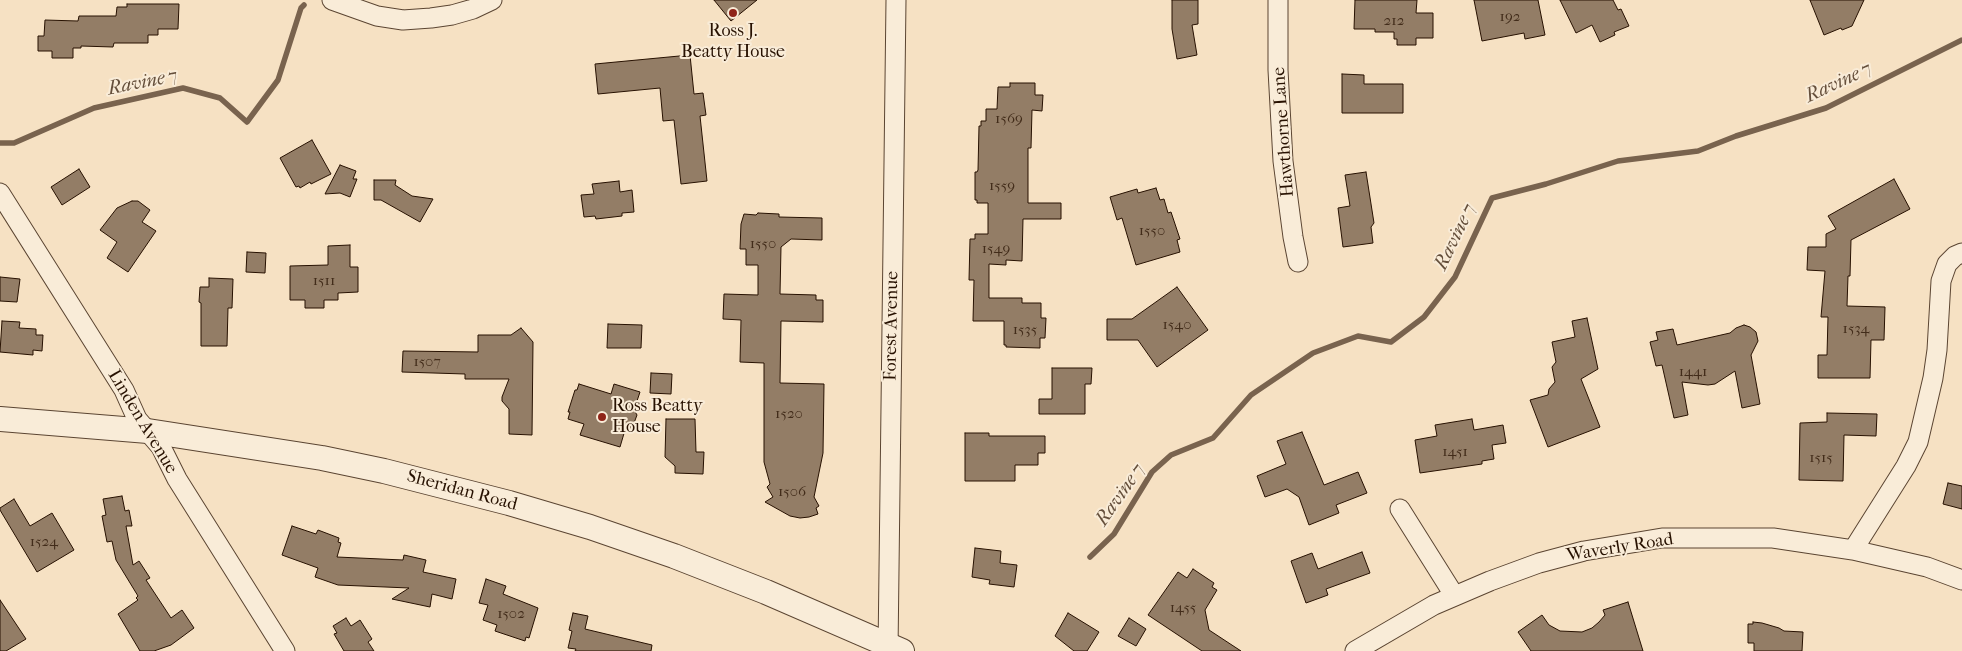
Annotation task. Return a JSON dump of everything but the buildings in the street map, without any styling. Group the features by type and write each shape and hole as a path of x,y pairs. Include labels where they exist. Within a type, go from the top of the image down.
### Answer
{"street":[{"path":"332,0 377,16 403,20 452,15 473,9 492,0"},
{"name":"Forest Avenue","path":"892,649 896,0"},
{"name":"Hawthorne Lane","path":"1278,0 1278,70 1283,161 1298,262"},
{"name":"Linden Avenue","path":"0,193 124,390 137,419 161,448 177,479 285,651"},
{"path":"1853,550 1906,466 1918,442 1933,378 1937,350 1941,281 1947,264 1955,256 1962,254"},
{"name":"Sheridan Road","path":"0,419 148,431 322,458 384,471 509,503 590,527 674,556 766,592 892,649"},
{"path":"1400,509 1454,595"},
{"name":"Waverly Road","path":"1355,651 1454,595 1539,563 1584,551 1662,538 1773,538 1853,550 1927,567 1962,580"}],"waterway":[{"name":"Ravine 7","path":"0,143 14,143 94,108 183,88 220,98 247,122 278,80 301,8 304,5"},
{"name":"Ravine 7","path":"1090,557 1114,534 1152,472 1171,455 1213,438 1251,395 1313,353 1358,336 1391,342 1424,317 1455,277 1492,198 1546,184 1618,161 1698,151 1736,136 1826,108 1962,40"}],"place":[{"name":"Ross J. Beatty House","path":"733,13"},
{"name":"Ross Beatty House","path":"602,417"}]}
